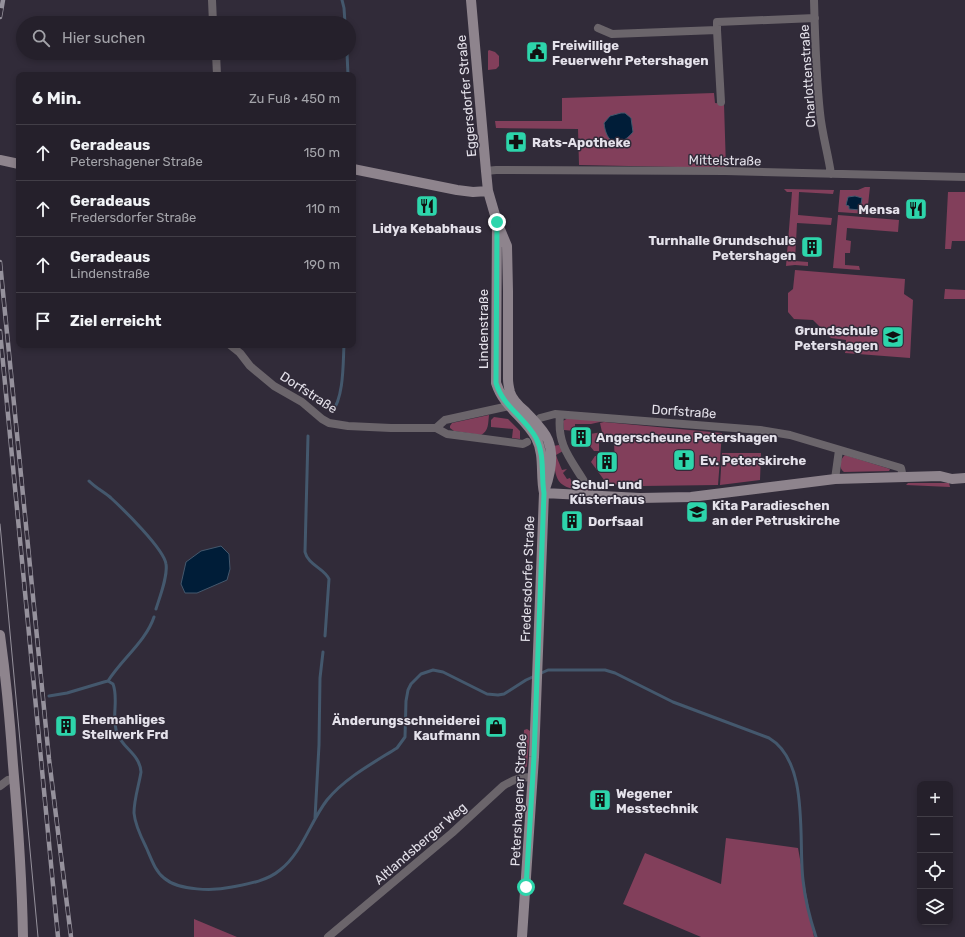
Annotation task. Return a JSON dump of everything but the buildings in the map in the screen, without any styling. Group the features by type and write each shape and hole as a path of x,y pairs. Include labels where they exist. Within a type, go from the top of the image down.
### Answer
{"main road":[{"name":"Eggersdorfer Straße","path":"471,0 488,191"},
{"path":"0,160 16,163"},
{"path":"0,167 16,167"},
{"path":"356,170 457,190 473,192 488,191"},
{"name":"Lindenstraße","path":"488,191 497,222 507,246 508,379 512,404 548,439 550,445 549,478 544,493"},
{"path":"544,493 640,498 691,497 835,479 940,476 965,472"},
{"path":"940,476 952,479 965,478"},
{"name":"Fredersdorfer Straße","path":"537,665 544,493"},
{"path":"0,635 3,688 14,779 22,879 24,937"},
{"name":"Petershagener Straße","path":"522,937 537,665"}],"street":[{"path":"212,0 213,16"},
{"name":"Charlottenstraße","path":"814,0 820,115 831,174"},
{"path":"721,102 717,22 815,18"},
{"path":"598,28 612,34 717,30"},
{"path":"216,60 217,72"},
{"name":"Mittelstraße","path":"486,172 496,170 651,171 965,177"},
{"name":"Dorfstraße","path":"234,348 240,353 250,366 274,386 302,402 329,424 348,426 436,428 447,434 523,444 527,442"},
{"path":"436,428 445,420 512,404"},
{"path":"560,415 559,427 562,442 584,480"},
{"name":"Dorfstraße","path":"532,425 546,416 560,415 760,430 790,435 901,468 903,477"},
{"path":"835,479 838,450"},
{"name":"Altlandsberger Weg","path":"328,937 452,833 503,786 512,780 521,777 532,777"},
{"path":"0,786 8,780 14,779"}],"shaded area":[{"path":"489,50 495,52 499,56 499,66 496,69 488,70"},
{"path":"714,93 715,103 724,104 726,168 579,165 578,129 496,128 495,121 562,121 562,98"},
{"path":"865,187 870,187 867,214 838,212 840,190 858,190"},
{"path":"784,189 834,190 833,194 799,192 798,215 832,218 831,225 797,223 795,261 808,262 808,266 786,266 792,192 787,192"},
{"path":"948,192 965,192 965,241 952,241 951,249 945,249"},
{"path":"838,215 899,220 898,232 847,228 846,240 851,241 850,253 845,253 845,265 859,266 860,270 833,268"},
{"path":"795,270 905,279 904,294 913,300 910,358 845,353 846,340 831,338 813,320 794,319 788,312 788,293 793,289"},
{"path":"945,289 965,290 965,299 944,299"},
{"path":"489,415 487,429 481,435 454,431 450,428 452,423"},
{"path":"494,417 508,419 520,431 520,439 512,438 513,429 491,427 491,420"},
{"path":"568,418 604,421 591,424 575,424 575,431 564,430 563,421"},
{"path":"604,422 722,433 718,485 642,486 607,484 591,462 595,456 599,456 599,469 615,468 614,441 599,442 599,451 594,451 590,446 590,434 602,432 600,423"},
{"path":"559,445 563,451 556,455 562,470 567,469 563,473 567,479 570,478 573,484 580,481 591,491 570,488 563,485 559,481 556,475 553,446"},
{"path":"722,453 761,453 760,480 720,485"},
{"path":"845,455 890,469 889,471 844,472 840,464"},
{"path":"908,483 949,483 950,487 906,485"},
{"path":"527,729 530,731 527,766 522,773 524,730"},
{"path":"726,838 798,848 814,937 701,937 623,904 645,853 721,884"},
{"path":"194,919 237,937 194,937"}],"water":[{"path":"625,113 631,118 633,132 623,141 614,142 607,136 604,123 610,116"},
{"path":"855,196 862,198 860,210 849,209 849,206 846,205 848,197"},
{"path":"221,546 229,554 230,569 227,580 197,593 185,593 181,584 186,562 201,551"}],"waterway":[{"path":"342,0 345,16"},
{"path":"347,60 348,72"},
{"path":"332,412 336,406 341,389 344,348"},
{"path":"308,436 305,552 309,560 324,572 329,579 325,636"},
{"path":"89,481 111,498 133,520 151,539 164,557 166,574 156,609"},
{"path":"108,681 140,642 154,617"},
{"path":"315,818 319,745 320,678 323,652"},
{"path":"49,696 67,693 108,681 113,684 115,690 115,727 119,738 138,760 140,766 141,772 134,813 138,831 158,872 170,882 187,888 216,889 257,882 275,874 288,863 300,846 321,809 334,792 360,771 397,748 405,737 406,701 408,690 411,684 421,674 433,670 443,672 487,694 498,695 504,694 526,680 548,670 605,670 615,673 673,702 769,738 782,749 791,765 800,803 804,887 808,909 816,937"}],"tram line":[{"path":"0,524 38,937"}],"railway":[{"path":"0,17 3,0"},
{"path":"0,262 49,759 71,937"},
{"path":"0,331 58,937"}],"place":[{"name":"Freiwillige Feuerwehr Petershagen","path":"537,52"},
{"name":"Rats-Apotheke","path":"516,142"},
{"name":"Lidya Kebabhaus","path":"427,206"},
{"name":"Mensa","path":"916,209"},
{"name":"Turnhalle Grundschule Petershagen","path":"812,247"},
{"name":"Grundschule Petershagen","path":"893,337"},
{"name":"Angerscheune Petershagen","path":"581,437"},
{"name":"Ev. Peterskirche","path":"684,460"},
{"name":"Schul- und Küsterhaus","path":"607,462"},
{"name":"Kita Paradieschen an der Petruskirche","path":"697,512"},
{"name":"Dorfsaal","path":"572,521"},
{"name":"Ehemahliges Stellwerk Frd","path":"66,726"},
{"name":"Änderungsschneiderei Kaufmann","path":"496,727"},
{"name":"Wegener Messtechnik","path":"600,800"}],"route":[{"path":"497,222 496,383 500,394 529,428 540,447 542,460 542,486 544,493 534,757 526,887"}]}
